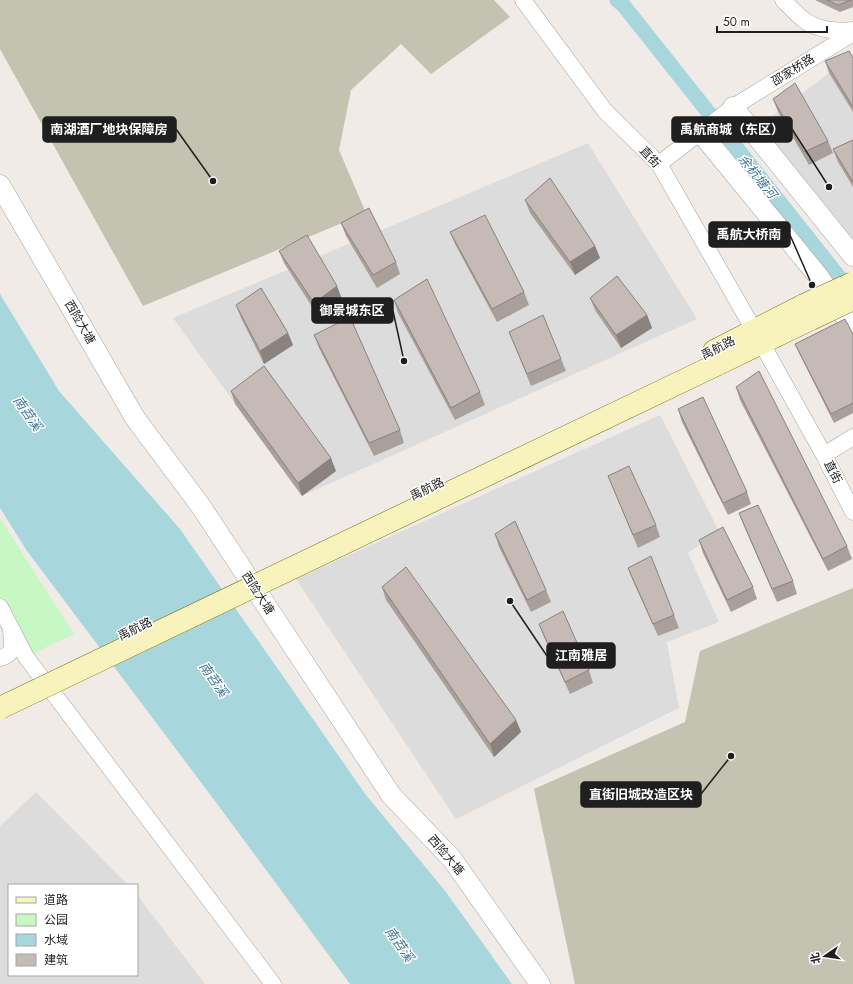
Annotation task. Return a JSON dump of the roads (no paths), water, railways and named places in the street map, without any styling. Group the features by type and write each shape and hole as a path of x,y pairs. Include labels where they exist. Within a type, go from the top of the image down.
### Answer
{"main road":[{"path":"807,312 853,283"},
{"path":"807,312 853,299"},
{"name":"禹航路","path":"0,694 713,359 807,312"},
{"path":"0,708 713,359"}],"street":[{"name":"直街","path":"523,0 604,111 659,164 758,336 824,455 853,512"},
{"path":"783,0 805,21 818,27 832,30 853,31"},
{"name":"邵家桥路","path":"659,164 733,107 853,31"},
{"path":"733,107 853,256"},
{"path":"701,133 819,277 853,328"},
{"name":"西险大塘","path":"0,185 135,418 200,505 391,795 452,859 540,984"},
{"path":"824,455 853,437"},
{"path":"0,607 26,657 273,984"},
{"path":"0,658 7,656 12,650 11,629"}],"water":[{"name":"南苕溪","path":"0,294 59,391 180,529 366,795 446,892 512,984 350,984 218,805 27,551 0,508"}],"waterway":[{"name":"余杭塘河","path":"617,0 624,6 851,292"}],"place":[{"name":"南湖酒厂地块保障房","path":"213,181"},
{"name":"禹航商城（东区）","path":"829,187"},
{"name":"禹航大桥南","path":"812,285"},
{"name":"御景城东区","path":"404,361"},
{"name":"江南雅居","path":"510,601"},
{"name":"直街旧城改造区块","path":"731,756"}]}
